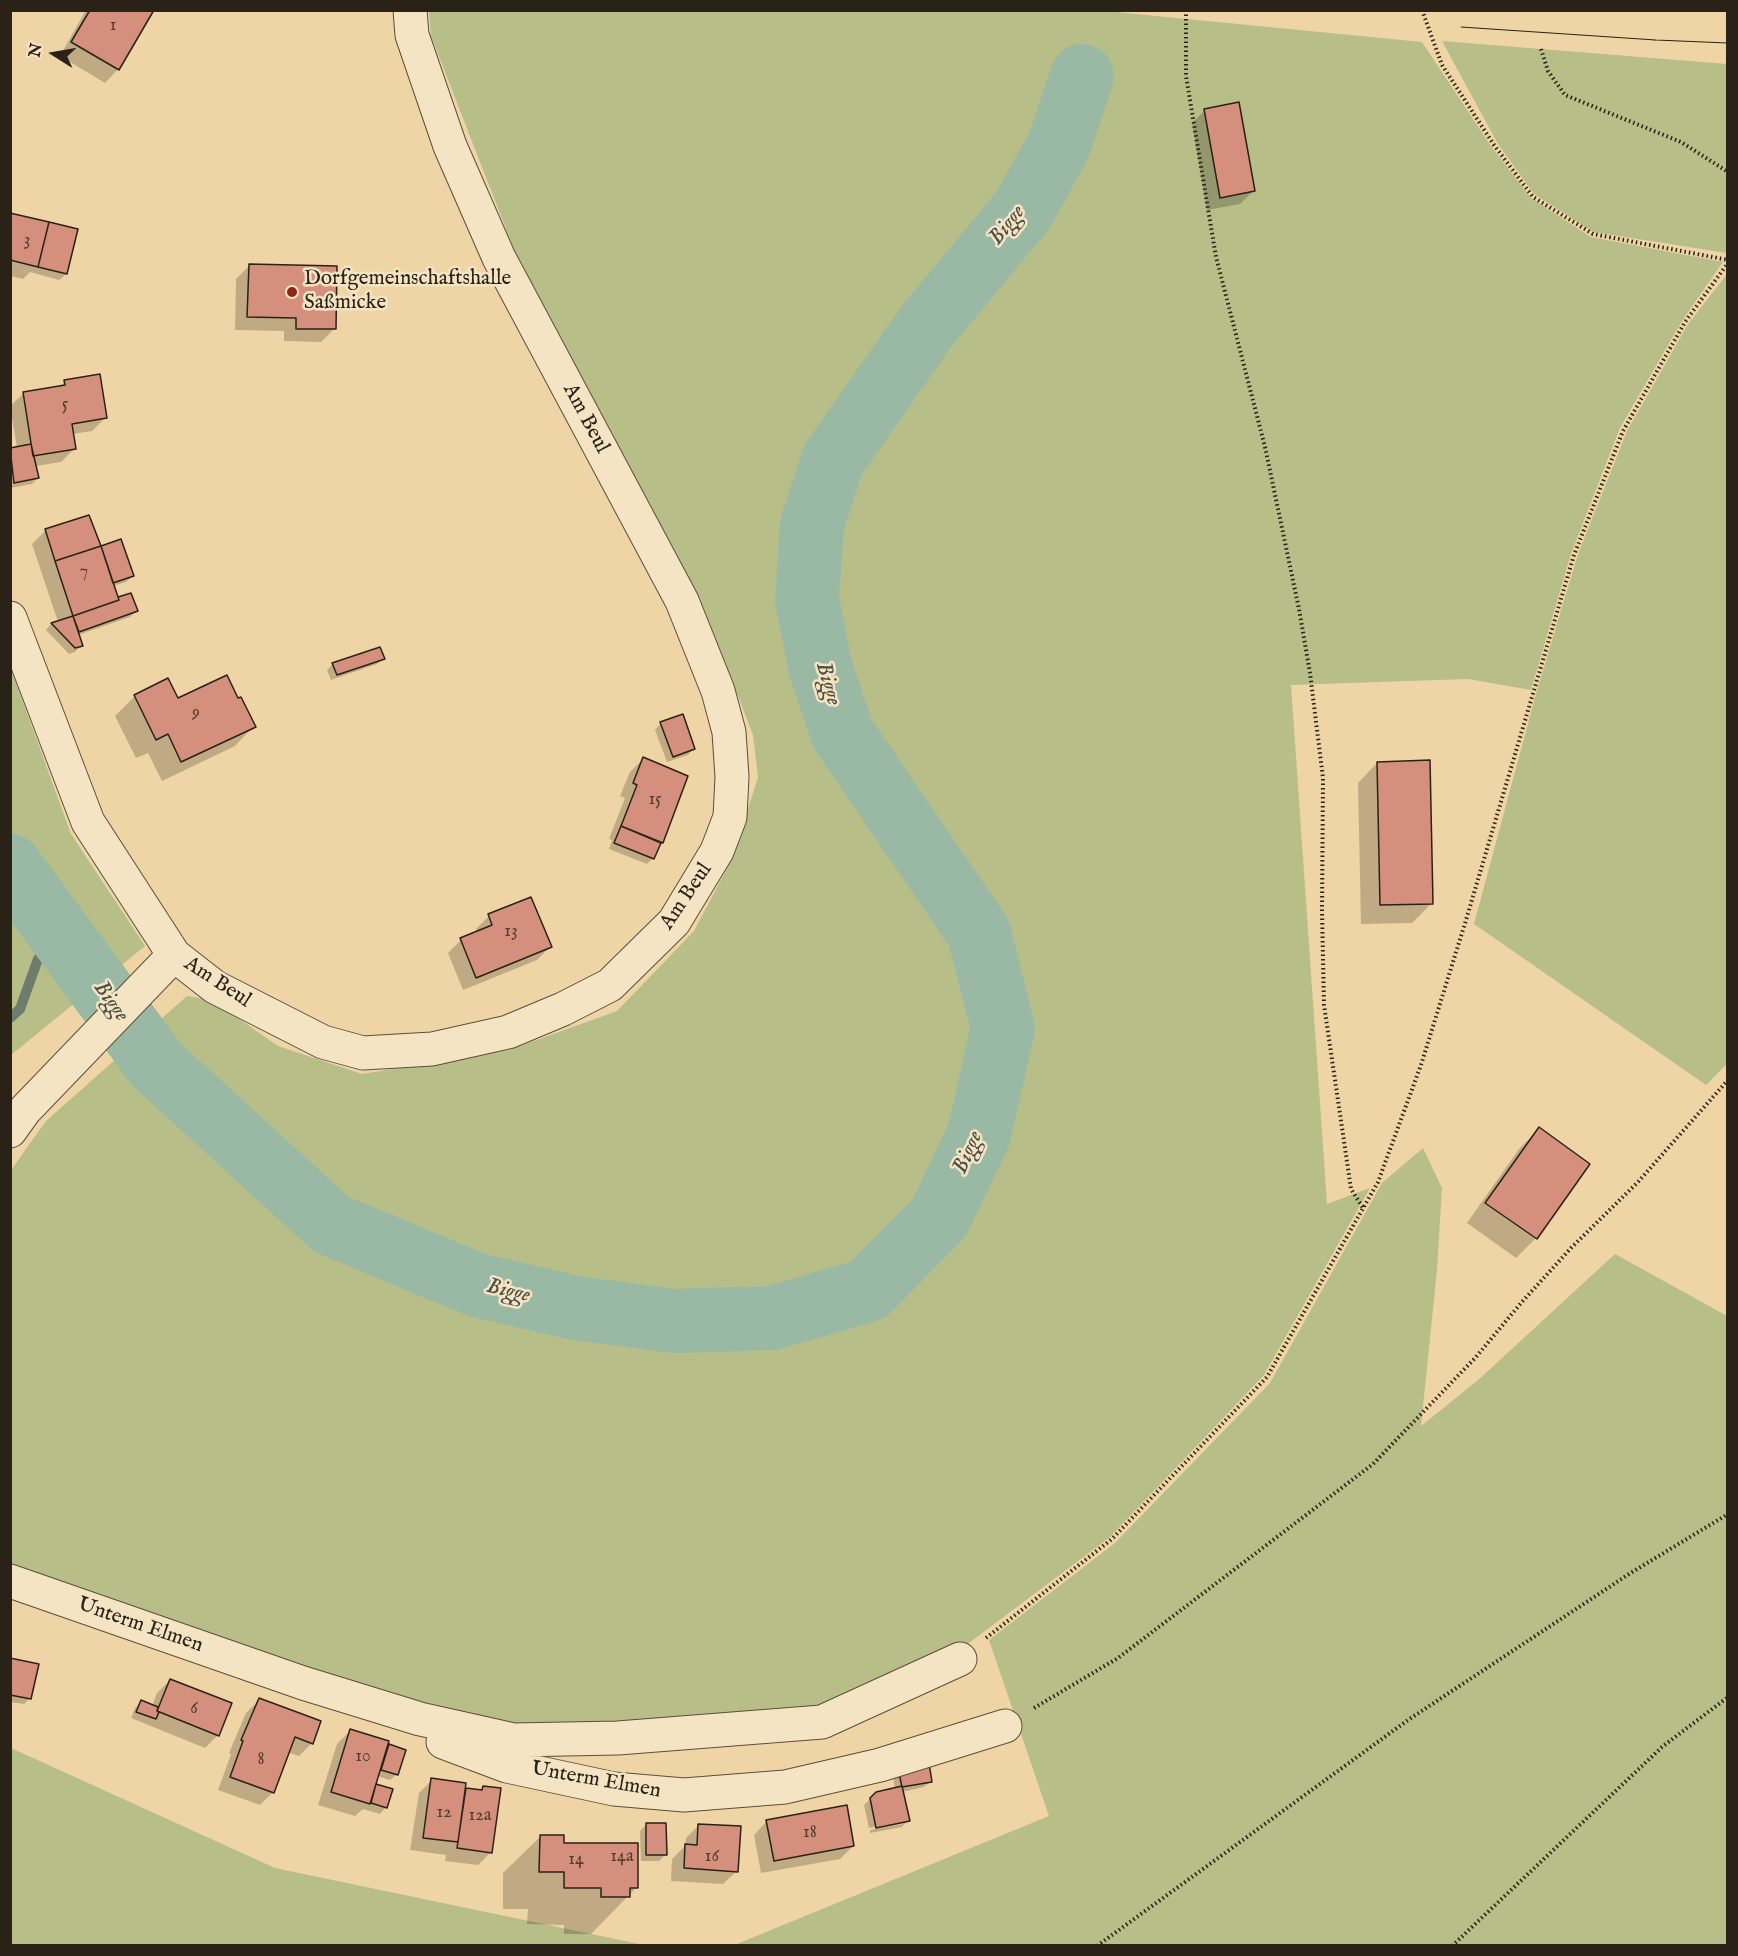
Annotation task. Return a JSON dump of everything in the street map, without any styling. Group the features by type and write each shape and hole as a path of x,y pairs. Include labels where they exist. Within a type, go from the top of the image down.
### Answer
{"highway":[{"path":"1462,10 1728,26"}],"street":[{"name":"Am Beul","path":"10,618 88,822 174,955 215,987 323,1042 363,1053 432,1049 508,1032 563,1010 610,985 674,922 717,851 730,817 732,777 729,732 718,691 682,602 499,258 450,146 412,35 410,10"},
{"path":"18,1120 174,955"},
{"name":"Unterm Elmen","path":"10,1581 303,1683 420,1719 514,1740 618,1738 822,1722 960,1659"},
{"name":"Unterm Elmen","path":"303,1683 404,1727 507,1766 614,1789 684,1795 785,1787 880,1765 1005,1725"}],"path":[{"path":"1186,10 1186,76 1216,257 1266,447 1310,674 1323,778 1324,1005 1351,1189 1363,1208"},
{"path":"960,1659 1112,1539 1267,1377 1378,1182 1421,1065 1473,899 1574,555 1623,431 1685,322 1728,261 1593,234 1533,196 1494,146 1442,65 1422,10"},
{"path":"1538,38 1548,71 1565,95 1681,142 1728,172"},
{"path":"1005,1725 1118,1659 1373,1464 1476,1357 1571,1248 1638,1182 1728,1080"},
{"path":"1096,1946 1408,1720 1629,1574 1728,1514"},
{"path":"1452,1946 1662,1747 1728,1697"}],"green space":[{"path":"1095,10 1422,42 1491,146 1531,198 1591,237 1723,262 1682,321 1620,428 1571,554 1531,690 1468,679 1291,685 1327,1204 1370,1188 1264,1375 1110,1537 957,1652 820,1716 513,1732 11,1573 11,1170 46,1121 187,996 212,1000 278,1046 362,1074 509,1050 617,1011 694,931 733,857 758,777 753,735 738,696 689,600 636,487 515,252 431,36 429,11"},
{"path":"1442,41 1727,64 1727,253 1593,232 1534,194 1498,144"},
{"path":"1727,274 1728,1063 1706,1085 1474,924 1537,690 1578,554 1627,431 1688,324"},
{"path":"11,669 71,834 145,946 11,1055"},
{"path":"1423,1148 1442,1188 1437,1270 1421,1426 1477,1381 1615,1254 1727,1316 1727,1945 732,1946 1049,1816 989,1640 1115,1543 1270,1383 1382,1183"},
{"path":"11,1748 275,1868 644,1945 11,1945"}],"building":[{"path":"90,10 154,10 119,70 71,42"},
{"path":"1239,102 1255,191 1220,198 1204,109"},
{"path":"10,213 49,222 38,267 10,260"},
{"path":"49,222 78,229 67,274 38,267"},
{"name":"Dorfgemeinschaftshalle Saßmicke","path":"249,264 337,266 336,329 296,329 296,318 247,317"},
{"path":"100,374 107,418 72,424 76,449 33,456 23,392 65,385 64,380"},
{"path":"31,444 39,478 14,483 10,448"},
{"path":"89,515 101,546 55,561 45,529"},
{"path":"121,539 134,576 113,583 101,546"},
{"path":"101,546 119,600 73,616 55,561"},
{"path":"131,593 138,611 79,632 73,616 119,600 118,597"},
{"path":"73,616 83,646 75,648 51,623"},
{"path":"380,647 385,659 337,675 332,663"},
{"path":"227,675 256,727 181,762 168,734 156,740 134,695 168,678 178,698"},
{"path":"683,714 695,749 673,757 660,722"},
{"path":"643,757 688,776 663,843 621,826 637,785 633,783"},
{"path":"1430,760 1433,904 1380,905 1377,762"},
{"path":"621,826 661,843 654,859 614,843"},
{"path":"531,897 552,947 476,978 460,938 492,925 488,914"},
{"path":"1539,1127 1590,1164 1537,1239 1485,1203"},
{"path":"10,1658 39,1664 31,1699 10,1695"},
{"path":"170,1679 232,1703 219,1736 157,1711"},
{"path":"259,1698 321,1721 313,1744 295,1737 274,1793 230,1777 243,1741 241,1740"},
{"path":"141,1700 158,1707 159,1712 156,1719 136,1712"},
{"path":"350,1729 389,1741 370,1804 331,1792"},
{"path":"389,1744 406,1750 398,1775 381,1770"},
{"path":"929,1763 932,1782 902,1787 898,1769"},
{"path":"431,1778 466,1783 458,1842 423,1838"},
{"path":"376,1784 393,1789 387,1808 371,1803"},
{"path":"483,1786 501,1788 492,1853 457,1848 466,1788 482,1790"},
{"path":"902,1786 910,1821 876,1828 870,1798 876,1792"},
{"path":"847,1805 854,1846 774,1861 766,1820"},
{"path":"646,1823 666,1823 667,1855 646,1855"},
{"path":"698,1824 741,1826 738,1872 684,1868 685,1844 697,1845"},
{"path":"540,1835 564,1835 564,1843 638,1843 638,1888 630,1888 630,1897 601,1897 601,1888 564,1888 564,1872 539,1872"}],"waterway":[{"name":"Bigge","path":"10,866 156,1064 331,1224 477,1285 575,1308 674,1321 772,1318 868,1290 939,1218 979,1135 1003,1028 979,933 842,733 820,666 807,600 812,524 833,460 926,327 1023,210 1059,145 1082,76"},
{"path":"10,1018 20,1009 38,959 64,938"}],"place":[{"name":"Dorfgemeinschaftshalle Saßmicke","path":"292,292"}]}
